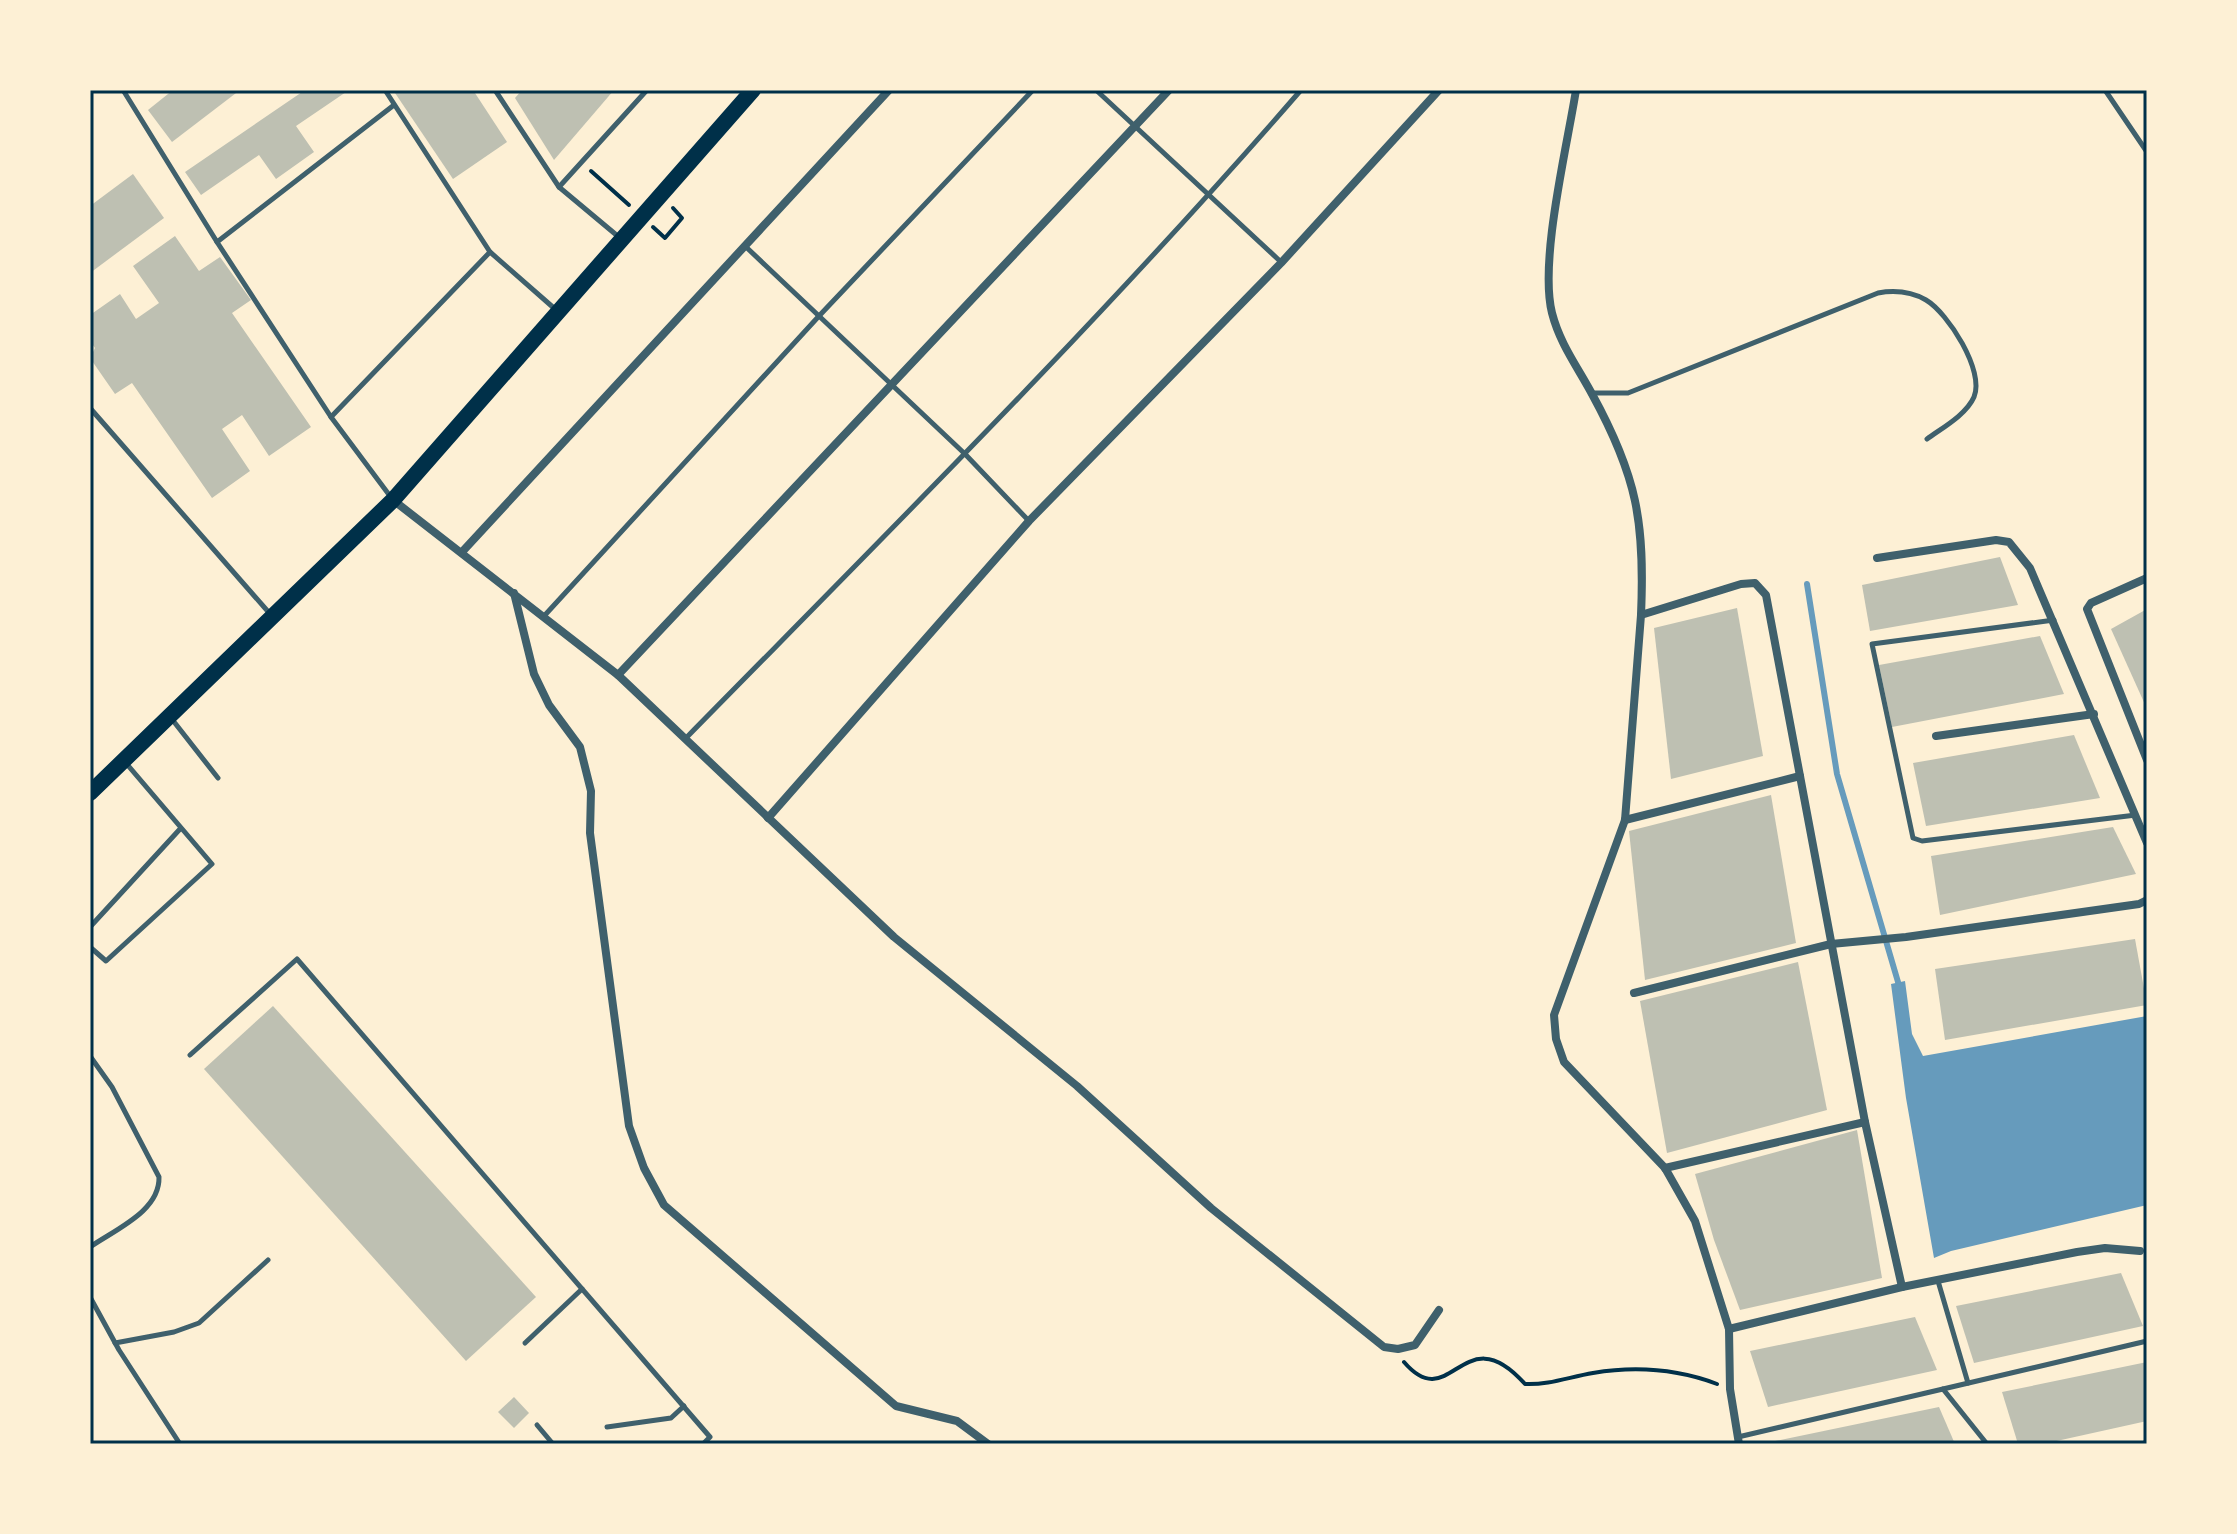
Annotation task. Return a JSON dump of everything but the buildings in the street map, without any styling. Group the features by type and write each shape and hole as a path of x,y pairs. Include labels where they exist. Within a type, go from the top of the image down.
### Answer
{"highway":[{"path":"90,793 393,500 624,241 753,90"}],"street":[{"path":"462,552 889,90"},
{"path":"618,675 893,387 1169,90"},
{"path":"768,818 1029,521 1281,263 1439,90"},
{"path":"1576,90 1548,268 1551,311 1561,339 1627,466 1640,511 1641,615 1625,820 1554,1015 1556,1039 1564,1062 1665,1168 1695,1221 1729,1329 1730,1389 1738,1440"},
{"path":"393,500 545,615 618,675 687,737 894,937 1077,1086 1211,1208 1384,1347 1398,1349 1415,1345 1439,1310"},
{"path":"1877,558 1996,540 2009,542 2030,568 2055,620 2147,843"},
{"path":"2147,578 2091,603 2087,609 2147,760"},
{"path":"1641,615 1741,584 1755,583 1766,595 1865,1122 1902,1287"},
{"path":"513,592 534,674 549,705 580,747 591,791 590,833 629,1126 644,1168 664,1205 896,1406 957,1421 988,1444"},
{"path":"1936,736 2094,714"},
{"path":"1625,820 1800,776"},
{"path":"1634,993 1831,944 1906,937 2139,904 2147,900"},
{"path":"1665,1168 1865,1122"},
{"path":"1729,1329 1902,1287 2077,1252 2105,1248 2144,1254"}],"lane":[{"path":"123,90 331,417 393,500"},
{"path":"385,90 490,252 559,312"},
{"path":"495,90 559,187 624,241"},
{"path":"559,187 647,90"},
{"path":"545,615 819,316 1033,90"},
{"path":"1096,90 1281,263"},
{"path":"687,737 965,454 1210,196 1301,90"},
{"path":"2105,90 2147,152"},
{"path":"217,242 394,105"},
{"path":"745,246 965,454 1029,521"},
{"path":"331,417 490,252"},
{"path":"1591,393 1628,393 1805,321 1878,293 1896,290 1929,302 1970,355 1977,386 1973,400 1963,411 1927,439"},
{"path":"90,408 272,616"},
{"path":"2055,620 1872,644 1913,838 1922,841 2136,815"},
{"path":"170,718 218,778"},
{"path":"90,947 106,961 212,864 124,761"},
{"path":"90,927 180,829"},
{"path":"190,1055 297,959 710,1437 703,1444"},
{"path":"90,1056 112,1087 159,1177 160,1192 147,1208 90,1247"},
{"path":"115,1343 174,1332 199,1323 268,1260"},
{"path":"1938,1281 1968,1384"},
{"path":"525,1343 582,1289"},
{"path":"90,1297 115,1343 180,1444"},
{"path":"1738,1440 2147,1341"},
{"path":"1943,1389 1987,1444"},
{"path":"607,1427 671,1418 684,1406"},
{"path":"537,1425 553,1444"}],"path":[{"path":"665,238 682,218"},
{"path":"1398,1349 1415,1375 1438,1379 1456,1372 1471,1359 1487,1356 1512,1369 1525,1384 1547,1385 1594,1373 1638,1369 1689,1373 1730,1389"}],"water":[{"path":"1905,981 1912,1034 1923,1056 2147,1016 2147,1205 1951,1251 1934,1258 1906,1098 1891,984"}],"waterway":[{"path":"1807,584 1837,774 1898,982"}]}
